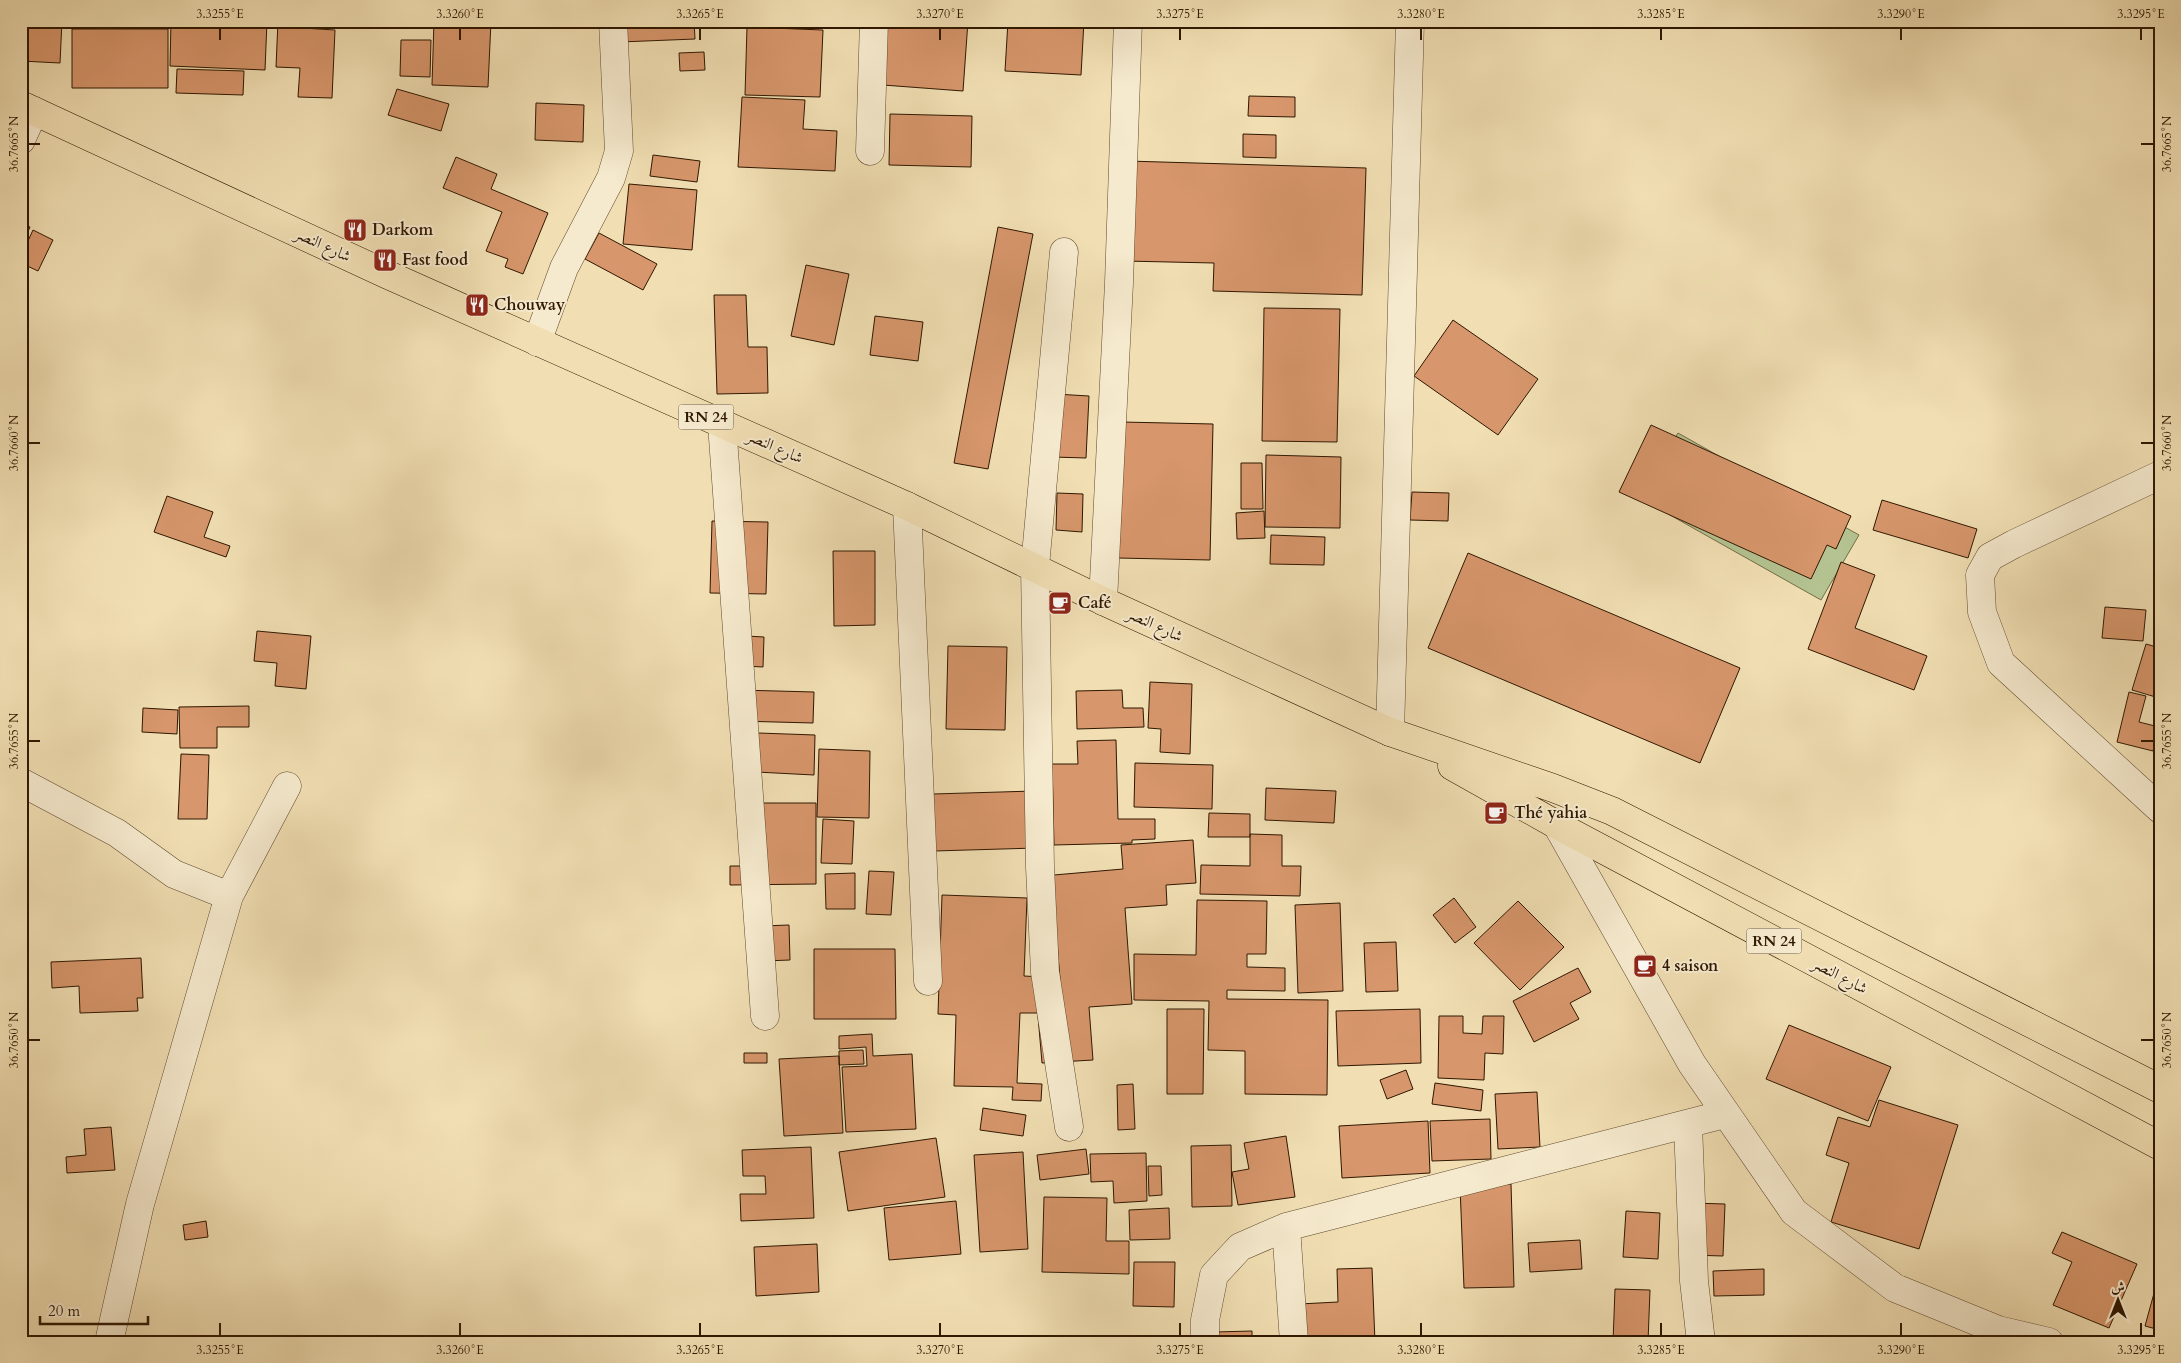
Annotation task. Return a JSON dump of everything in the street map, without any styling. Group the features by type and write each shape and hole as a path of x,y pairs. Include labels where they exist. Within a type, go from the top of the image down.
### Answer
{"main road":[{"name":"شارع النصر","path":"27,108 537,342 907,506 1035,566 1103,601 1390,732 1557,825 2160,1146"},
{"name":"شارع النصر","path":"1390,732 1574,795 1612,811 2160,1089"}],"street":[{"path":"537,342 564,268 611,178 619,151 612,21"},
{"path":"870,151 874,21"},
{"path":"1103,601 1120,283 1128,21"},
{"path":"1390,732 1410,21"},
{"path":"21,140 27,108"},
{"path":"1064,252 1035,566 1040,867 1046,972 1068,1127"},
{"path":"722,424 765,1016"},
{"path":"2160,476 2006,548 1990,557 1980,575 1982,612 2001,663 2160,809"},
{"path":"907,506 928,981"},
{"path":"21,782 117,833 174,874 229,896"},
{"path":"109,1342 140,1204 229,896 287,786"},
{"path":"1557,825 1692,1064 1794,1212 1894,1288 1998,1330 2049,1342"},
{"path":"1205,1342 1205,1320 1214,1275 1240,1247 1286,1227 1725,1114"},
{"path":"1688,1124 1694,1281 1700,1342"},
{"path":"1286,1227 1294,1342"}],"green space":[{"path":"1678,433 1859,535 1821,600 1638,497"}],"building":[{"path":"21,21 62,21 60,63 21,61"},
{"path":"171,21 267,21 265,70 170,66"},
{"path":"278,21 286,21 286,27 335,30 332,98 298,97 300,68 276,67"},
{"path":"289,21 345,21 344,27 289,25"},
{"path":"434,21 491,21 488,87 432,85"},
{"path":"619,21 694,21 695,39 620,42"},
{"path":"715,21 754,21 754,25 715,27"},
{"path":"888,21 968,21 963,91 883,85"},
{"path":"1008,21 1084,21 1081,75 1005,71"},
{"path":"747,27 823,30 820,97 745,95"},
{"path":"72,29 168,29 168,88 72,88"},
{"path":"401,40 431,40 430,77 400,76"},
{"path":"704,52 705,70 680,71 679,53"},
{"path":"177,69 244,71 243,95 176,93"},
{"path":"397,89 449,104 441,131 388,115"},
{"path":"1249,96 1295,97 1295,117 1248,116"},
{"path":"742,97 805,100 803,129 837,131 835,171 738,167"},
{"path":"536,103 584,105 583,142 535,140"},
{"path":"890,114 972,116 971,167 889,165"},
{"path":"1243,134 1276,135 1276,158 1243,157"},
{"path":"653,155 700,161 697,182 650,176"},
{"path":"456,157 497,174 491,189 548,213 523,274 505,267 508,259 486,251 502,212 443,188"},
{"path":"1127,161 1366,168 1362,295 1213,291 1214,263 1124,261"},
{"path":"629,184 697,190 692,250 623,244"},
{"path":"21,223 30,227 21,247"},
{"path":"998,227 1033,234 988,469 954,463"},
{"path":"33,230 53,240 38,271 21,263 21,256"},
{"path":"599,233 657,264 643,290 585,259"},
{"path":"806,265 849,274 834,345 791,336"},
{"path":"714,295 746,295 748,347 767,347 768,393 717,394"},
{"path":"1264,308 1340,309 1337,442 1262,441"},
{"path":"875,316 923,322 918,361 870,355"},
{"path":"1453,320 1538,379 1498,435 1414,376"},
{"path":"1055,394 1089,396 1086,458 1053,457"},
{"path":"1122,422 1213,424 1210,560 1118,558"},
{"path":"1651,425 1851,516 1836,549 1827,545 1811,579 1619,492"},
{"path":"1266,455 1341,457 1340,528 1265,527"},
{"path":"1241,463 1262,463 1263,509 1241,509"},
{"path":"1412,492 1449,493 1448,521 1410,520"},
{"path":"1057,493 1083,494 1082,532 1056,530"},
{"path":"167,496 213,512 204,537 230,546 226,557 154,532"},
{"path":"1882,500 1977,529 1968,558 1873,530"},
{"path":"1264,511 1265,538 1237,539 1236,513"},
{"path":"712,521 768,522 766,594 710,593"},
{"path":"1271,535 1325,537 1324,565 1270,564"},
{"path":"833,551 875,551 875,625 834,626"},
{"path":"1468,553 1740,668 1700,763 1428,648"},
{"path":"1841,562 1875,575 1855,628 1927,656 1914,690 1808,649"},
{"path":"2105,607 2146,610 2143,641 2102,638"},
{"path":"257,631 311,636 306,689 275,686 277,663 254,661"},
{"path":"728,635 764,637 763,667 727,665"},
{"path":"21,641 26,643 21,659"},
{"path":"2146,644 2160,648 2159,698 2132,690"},
{"path":"948,646 1007,647 1005,730 946,729"},
{"path":"1150,682 1192,684 1190,754 1160,752 1161,729 1148,728"},
{"path":"739,690 814,692 813,723 738,721"},
{"path":"1122,690 1123,708 1143,708 1144,727 1077,729 1076,691"},
{"path":"2129,692 2146,696 2139,722 2159,727 2153,751 2117,742"},
{"path":"249,706 249,727 217,727 217,748 180,748 179,707"},
{"path":"143,708 178,710 177,734 142,732"},
{"path":"758,733 815,735 814,775 756,772"},
{"path":"1116,740 1118,819 1155,819 1155,839 1132,840 1132,843 1054,845 1052,764 1078,764 1077,741"},
{"path":"819,749 870,751 869,818 817,817"},
{"path":"181,754 209,755 207,819 178,819"},
{"path":"1135,763 1213,765 1212,809 1134,807"},
{"path":"1266,788 1336,791 1334,823 1265,820"},
{"path":"1034,791 1036,848 934,851 933,794"},
{"path":"743,803 816,803 816,884 730,885 730,866 744,866"},
{"path":"1209,813 1250,814 1250,837 1208,837"},
{"path":"823,819 854,821 852,864 821,863"},
{"path":"1250,834 1282,835 1282,866 1301,866 1300,896 1200,894 1201,865 1250,866"},
{"path":"1193,840 1196,883 1166,885 1167,905 1125,908 1132,1004 1089,1007 1093,1060 1042,1063 1038,1016 1063,1015 1055,919 1031,877 1123,869 1121,845"},
{"path":"869,871 894,872 891,915 866,914"},
{"path":"855,873 855,909 826,909 825,874"},
{"path":"942,895 1027,898 1024,976 1043,977 1041,1013 1020,1013 1017,1083 1042,1084 1041,1101 1012,1100 1013,1087 954,1086 956,1015 938,1014"},
{"path":"1454,898 1476,927 1455,943 1433,915"},
{"path":"1197,900 1267,901 1266,954 1247,954 1247,967 1285,968 1285,991 1227,990 1227,999 1328,1000 1327,1095 1245,1094 1245,1051 1208,1050 1209,1001 1134,1000 1134,954 1196,955"},
{"path":"1518,901 1564,947 1520,990 1474,943"},
{"path":"1340,903 1343,991 1298,993 1295,905"},
{"path":"789,925 790,960 764,961 762,926"},
{"path":"1396,942 1398,991 1366,992 1364,943"},
{"path":"814,949 895,949 896,1019 814,1019"},
{"path":"141,958 143,998 137,998 138,1011 80,1013 79,986 52,988 51,962"},
{"path":"1578,968 1591,992 1570,1003 1579,1019 1534,1042 1513,1001"},
{"path":"1167,1009 1204,1009 1203,1094 1167,1094"},
{"path":"1420,1009 1421,1063 1338,1066 1336,1011"},
{"path":"1439,1016 1463,1016 1463,1033 1482,1034 1483,1016 1504,1016 1503,1054 1485,1053 1484,1080 1438,1078"},
{"path":"1789,1025 1891,1067 1868,1121 1766,1079"},
{"path":"872,1034 873,1056 912,1054 916,1129 846,1132 842,1067 867,1066 866,1047 839,1049 839,1036"},
{"path":"863,1050 864,1064 839,1065 839,1051"},
{"path":"744,1053 767,1053 767,1063 744,1063"},
{"path":"839,1056 843,1133 784,1136 779,1059"},
{"path":"1406,1070 1413,1089 1387,1099 1380,1080"},
{"path":"1435,1083 1483,1090 1481,1111 1432,1104"},
{"path":"1133,1084 1135,1129 1118,1130 1117,1085"},
{"path":"1537,1092 1540,1147 1498,1149 1495,1094"},
{"path":"1879,1100 1958,1125 1919,1249 1831,1222 1849,1163 1826,1155 1838,1117 1870,1127"},
{"path":"983,1108 1026,1115 1023,1136 980,1130"},
{"path":"1490,1119 1491,1159 1432,1161 1430,1121"},
{"path":"1428,1121 1430,1173 1342,1178 1339,1126"},
{"path":"111,1127 115,1170 67,1173 66,1157 86,1155 84,1129"},
{"path":"1286,1136 1295,1197 1238,1205 1232,1172 1249,1169 1244,1143"},
{"path":"936,1138 945,1197 848,1211 839,1152"},
{"path":"1231,1145 1232,1206 1192,1207 1191,1146"},
{"path":"811,1147 814,1218 741,1221 740,1194 766,1194 765,1176 743,1176 742,1150"},
{"path":"1086,1149 1089,1174 1040,1180 1037,1155"},
{"path":"1023,1152 1028,1249 980,1252 974,1155"},
{"path":"1146,1153 1147,1201 1114,1203 1113,1181 1091,1182 1090,1154"},
{"path":"1148,1166 1161,1166 1162,1195 1149,1196"},
{"path":"1511,1184 1514,1287 1464,1288 1460,1186"},
{"path":"1044,1197 1107,1198 1106,1241 1129,1241 1129,1274 1042,1272"},
{"path":"956,1201 961,1254 889,1260 884,1208"},
{"path":"1691,1203 1725,1204 1723,1256 1689,1255"},
{"path":"1169,1208 1170,1239 1130,1240 1129,1210"},
{"path":"1626,1211 1660,1213 1658,1259 1623,1257"},
{"path":"206,1221 208,1237 185,1240 183,1225"},
{"path":"2062,1232 2137,1264 2109,1328 2053,1305 2072,1262 2052,1253"},
{"path":"1580,1240 1582,1269 1530,1272 1528,1243"},
{"path":"817,1244 819,1292 756,1296 754,1247"},
{"path":"1134,1262 1175,1262 1174,1307 1133,1306"},
{"path":"1372,1268 1375,1342 1289,1342 1280,1305 1338,1302 1337,1269"},
{"path":"1764,1269 1764,1295 1714,1296 1713,1271"},
{"path":"2160,1276 2160,1330 2145,1326"},
{"path":"1615,1289 1650,1290 1648,1342 1613,1342"},
{"path":"1252,1331 1252,1342 1215,1342 1215,1332"},
{"path":"1767,1337 1767,1342 1713,1342 1713,1338"},
{"path":"1584,1338 1584,1342 1525,1342 1525,1341"}],"place":[{"name":"Darkom","path":"355,230"},
{"name":"Fast food","path":"385,260"},
{"name":"Chouway","path":"477,305"},
{"name":"Café","path":"1060,603"},
{"name":"Thé yahia","path":"1496,813"},
{"name":"4 saison","path":"1645,966"}]}
